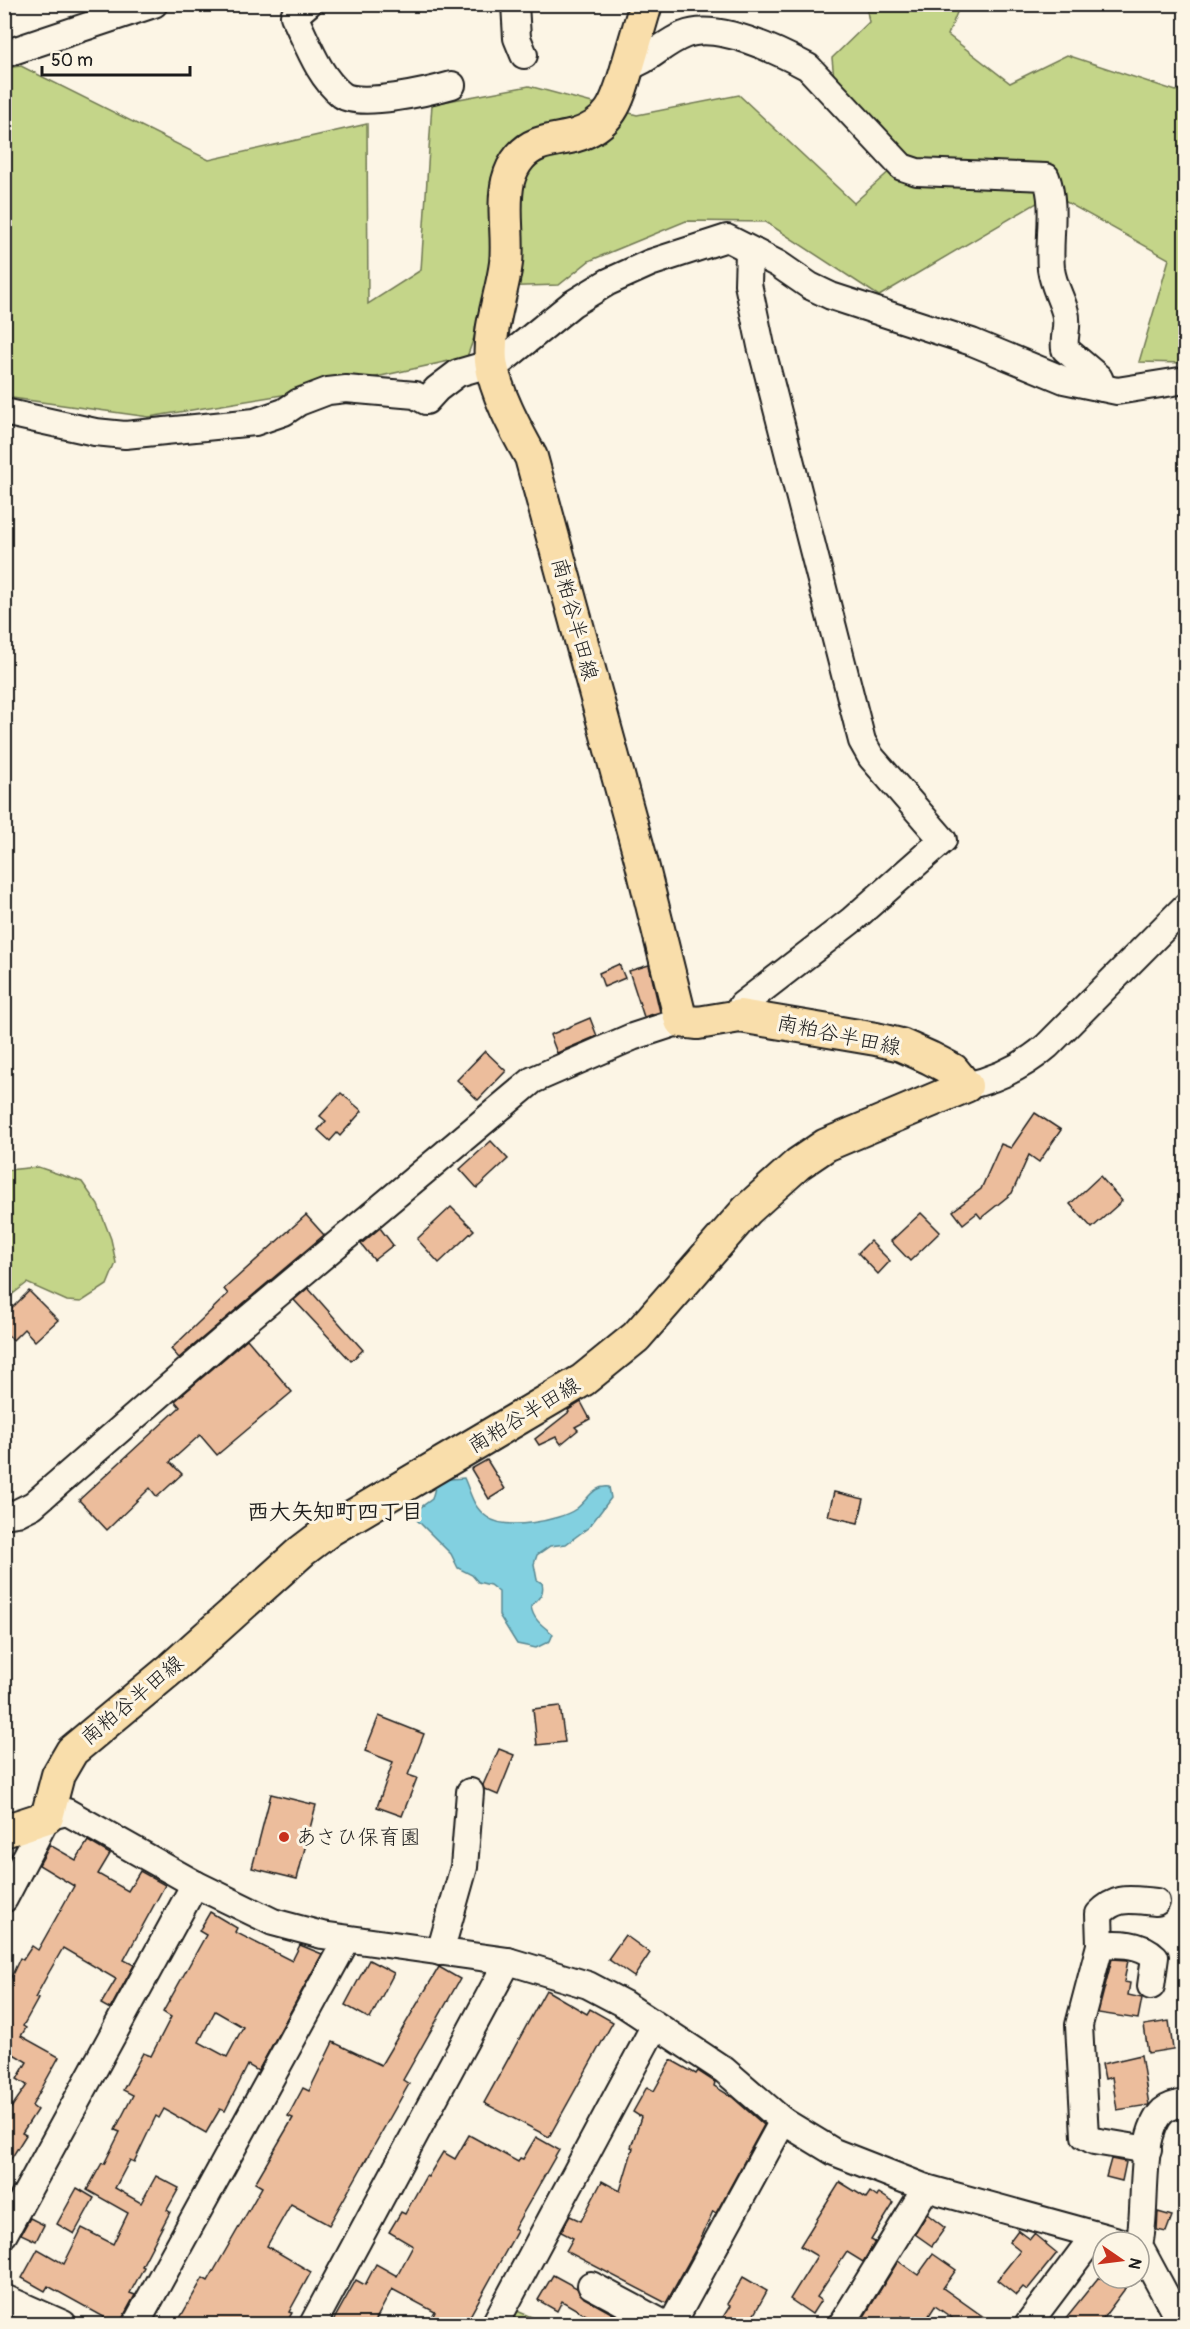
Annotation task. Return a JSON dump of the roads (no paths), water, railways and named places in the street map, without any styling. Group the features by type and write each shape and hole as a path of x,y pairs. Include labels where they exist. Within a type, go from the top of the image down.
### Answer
{"main road":[{"name":"南粕谷半田線","path":"47,1817 58,1775 72,1751 171,1668 302,1551 331,1529 583,1380 636,1337 747,1210 798,1164 826,1145 966,1086 953,1070 901,1045 876,1039 740,1016 698,1023 681,1021 640,856 531,458 510,418 491,363 490,339 506,261 505,203 508,180 515,164 533,146 548,140 589,131 603,121 614,107 623,86 646,4"},
{"path":"4,1831 47,1817"}],"street":[{"path":"4,54 154,4"},
{"path":"308,4 294,16 317,63 343,96 353,100 373,99 423,93 452,85"},
{"path":"515,4 517,38 524,55"},
{"path":"627,68 639,64 686,34 709,31 737,37 788,57 808,68 902,167 917,172 1046,177 1051,205 1051,271 1053,283 1066,314 1065,349 1100,378 1103,388"},
{"path":"4,412 95,432 125,435 255,422 284,412 299,402 328,391 346,389 415,395 426,401 458,373 503,360 572,304 608,282 650,263 727,238 778,264 810,286 831,296 972,342 1064,380 1117,391 1185,380"},
{"path":"740,1016 742,1005 852,920 943,840 871,757 862,741 761,346 748,284 749,251"},
{"path":"966,1086 988,1081 1027,1063 1047,1046 1185,906"},
{"path":"4,1515 17,1513 33,1505 232,1332 533,1080 632,1036 681,1021"},
{"path":"440,1952 464,1867 470,1792"},
{"path":"4,1899 47,1817 67,1812 195,1884 273,1922 322,1935 508,1961 588,1985 624,2004 724,2070 783,2121 834,2152 926,2188 1091,2235"},
{"path":"4,2234 195,1884"},
{"path":"1148,2150 1094,2141 1085,2136 1079,2025 1100,1945 1099,1914 1118,1899 1156,1902"},
{"path":"136,2325 347,1939"},
{"path":"1100,1945 1118,1943 1146,1948 1155,1957 1151,1986"},
{"path":"313,2325 508,1961"},
{"path":"495,2325 655,2025"},
{"path":"1143,2230 1148,2150 1155,2123 1164,2110 1185,2103"},
{"path":"672,2325 783,2121"},
{"path":"842,2325 926,2188"},
{"path":"1028,2325 1091,2241"},
{"path":"1151,2269 1181,2325"},
{"path":"591,2285 664,2325"},
{"path":"4,2298 63,2325"}],"water":[{"path":"464,1478 472,1499 482,1513 495,1521 519,1524 532,1523 568,1513 576,1509 599,1488 609,1487 611,1498 589,1527 566,1544 550,1546 537,1555 534,1564 537,1580 542,1583 543,1590 531,1606 532,1611 536,1619 553,1634 550,1641 536,1648 517,1644 499,1615 499,1592 490,1585 478,1582 472,1575 458,1568 451,1554 415,1518 417,1510 432,1499 437,1480"}],"place":[{"name":"あさひ保育園","path":"284,1837"}],"district":[{"name":"西大矢知町四丁目","path":"335,1511"}]}
